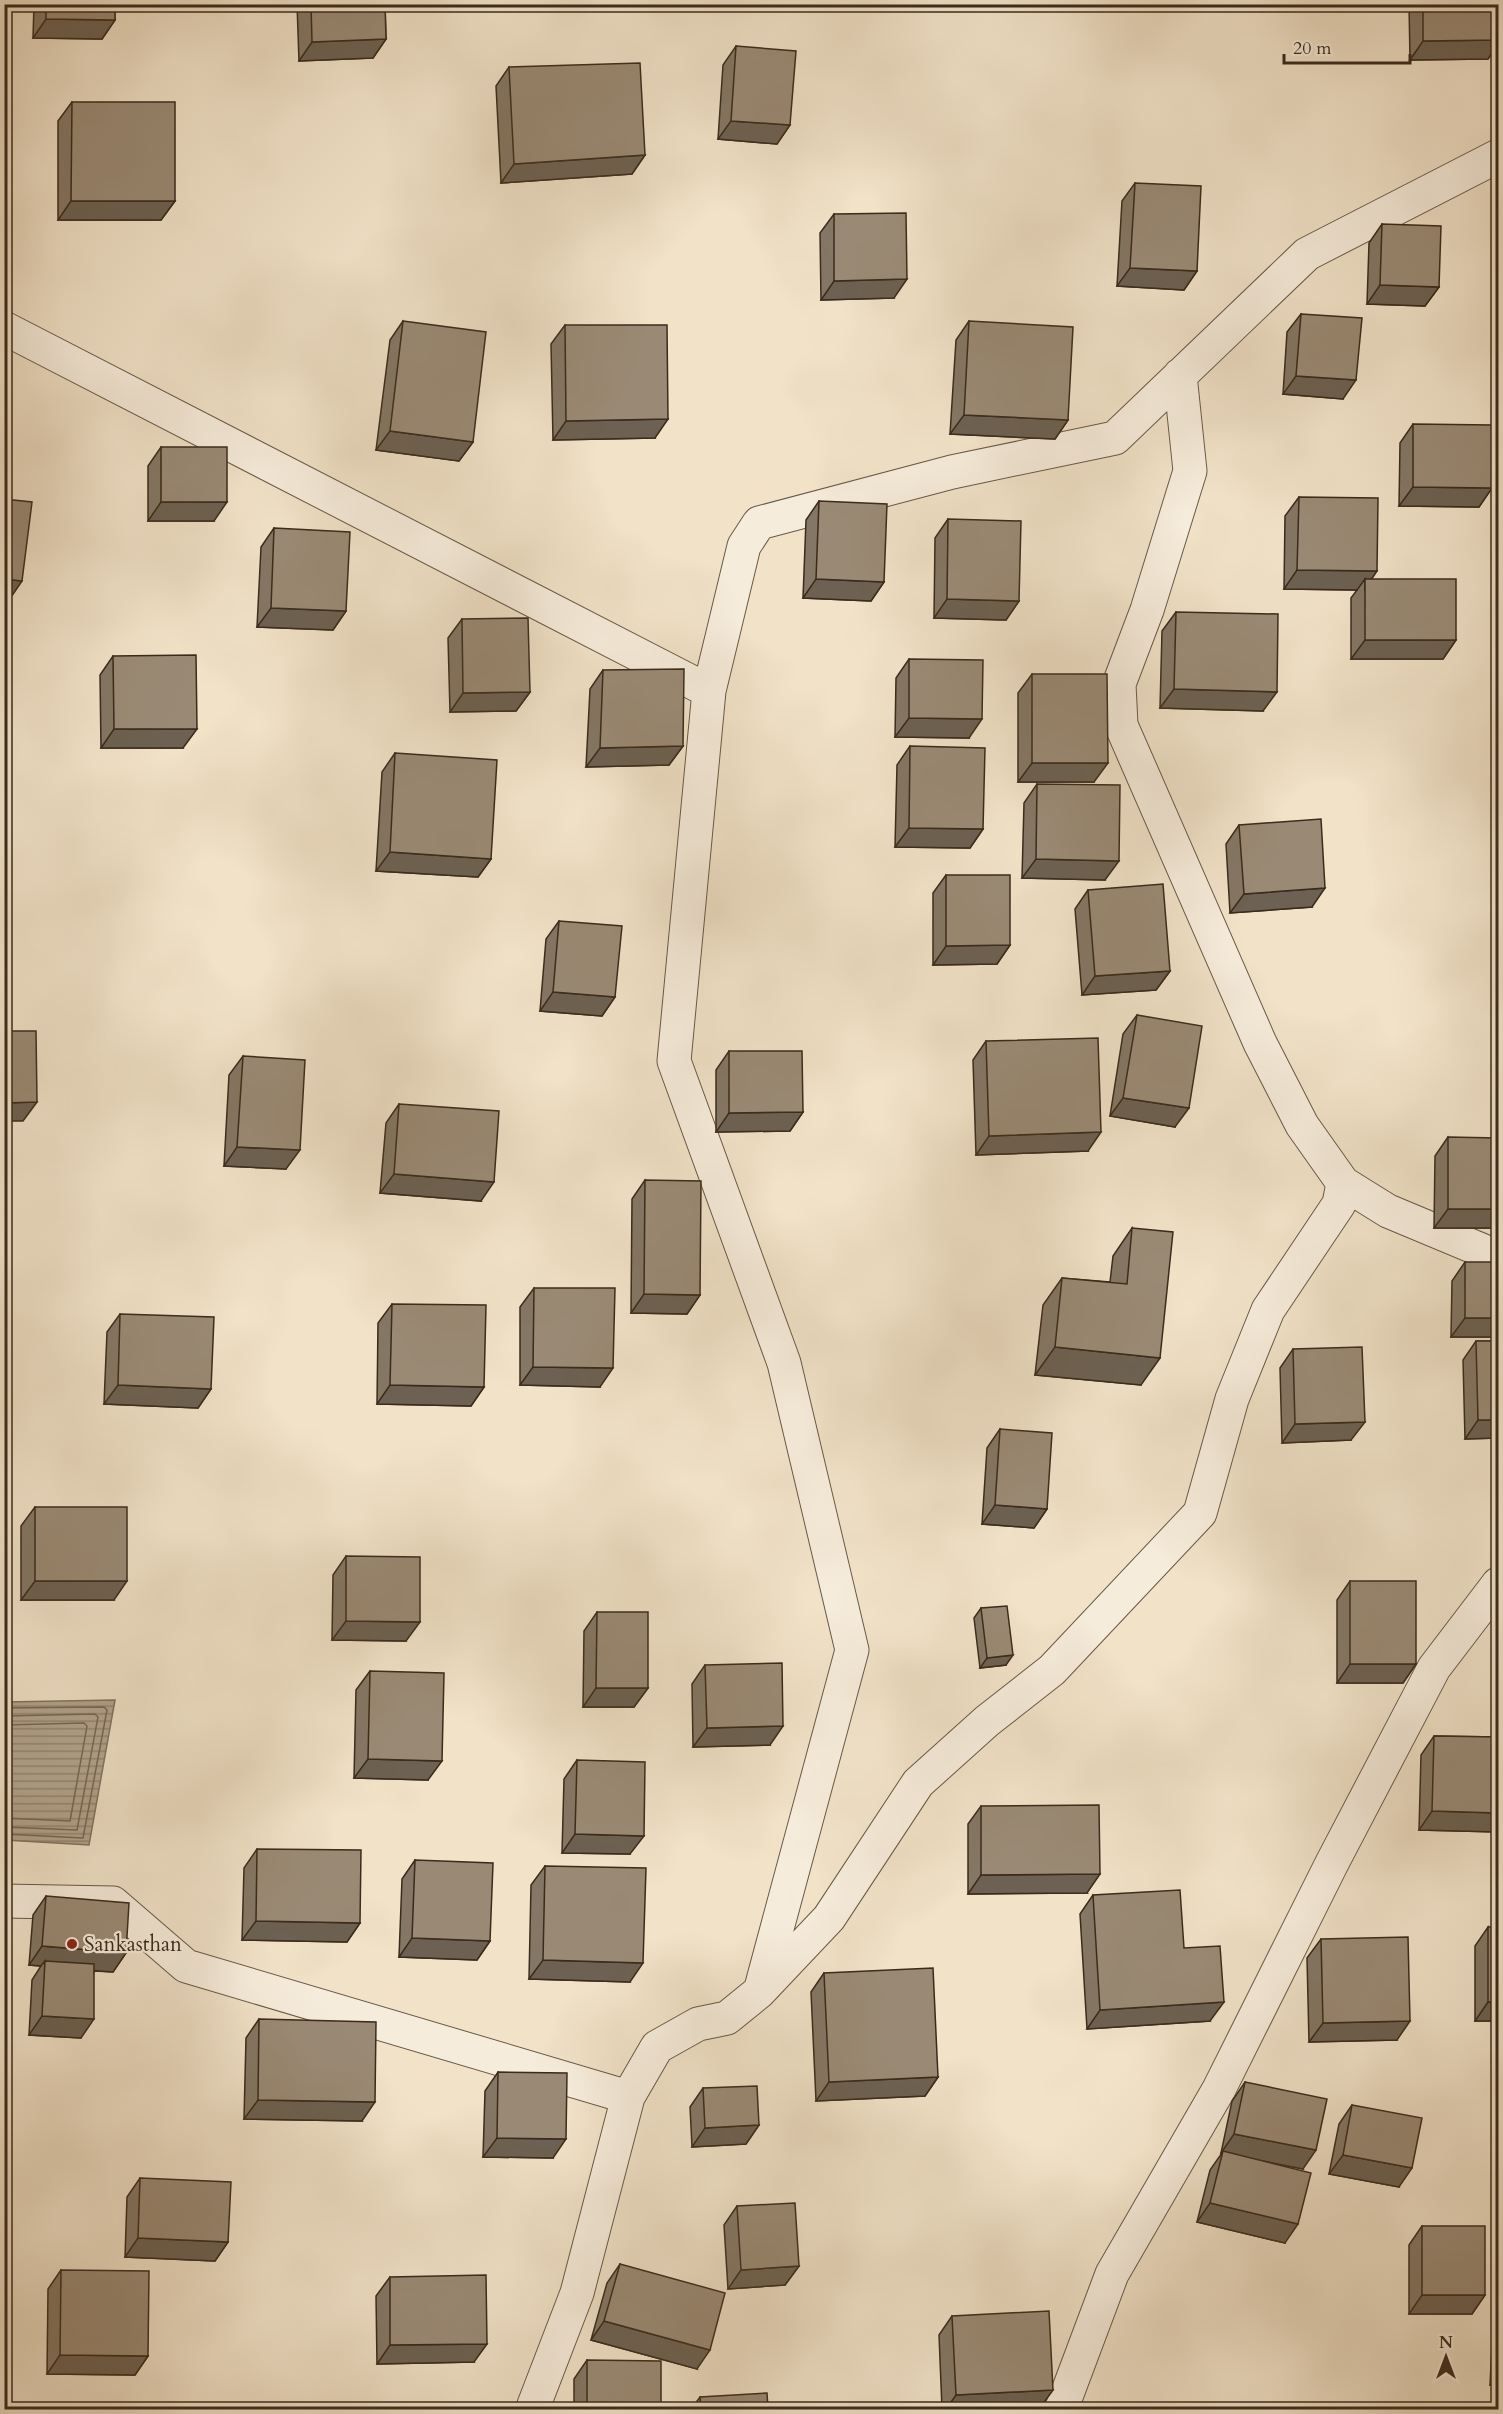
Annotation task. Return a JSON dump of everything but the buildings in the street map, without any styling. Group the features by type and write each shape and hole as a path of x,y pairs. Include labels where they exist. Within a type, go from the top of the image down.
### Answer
{"street":[{"path":"759,1992 852,1650 784,1363 674,1061 709,691 744,546 759,523 952,472 1115,438 1307,254 1498,156"},
{"path":"4,328 709,691"},
{"path":"1180,375 1190,471 1147,610 1119,684 1120,725 1260,1043 1302,1125 1343,1183 1388,1210 1498,1257"},
{"path":"532,2409 578,2294 628,2097 657,2047 698,2024 727,2018 759,1992 829,1918 918,1783 987,1721 1052,1670 1200,1513 1232,1399 1268,1310 1339,1204 1343,1183"},
{"path":"1061,2409 1112,2274 1219,2089 1332,1863 1434,1668 1498,1584"},
{"path":"4,1901 113,1902 186,1966 628,2097"}],"water":[{"path":"115,1700 89,1845 5,1840 5,1702"}],"place":[{"name":"Sankasthan","path":"72,1944"}]}
